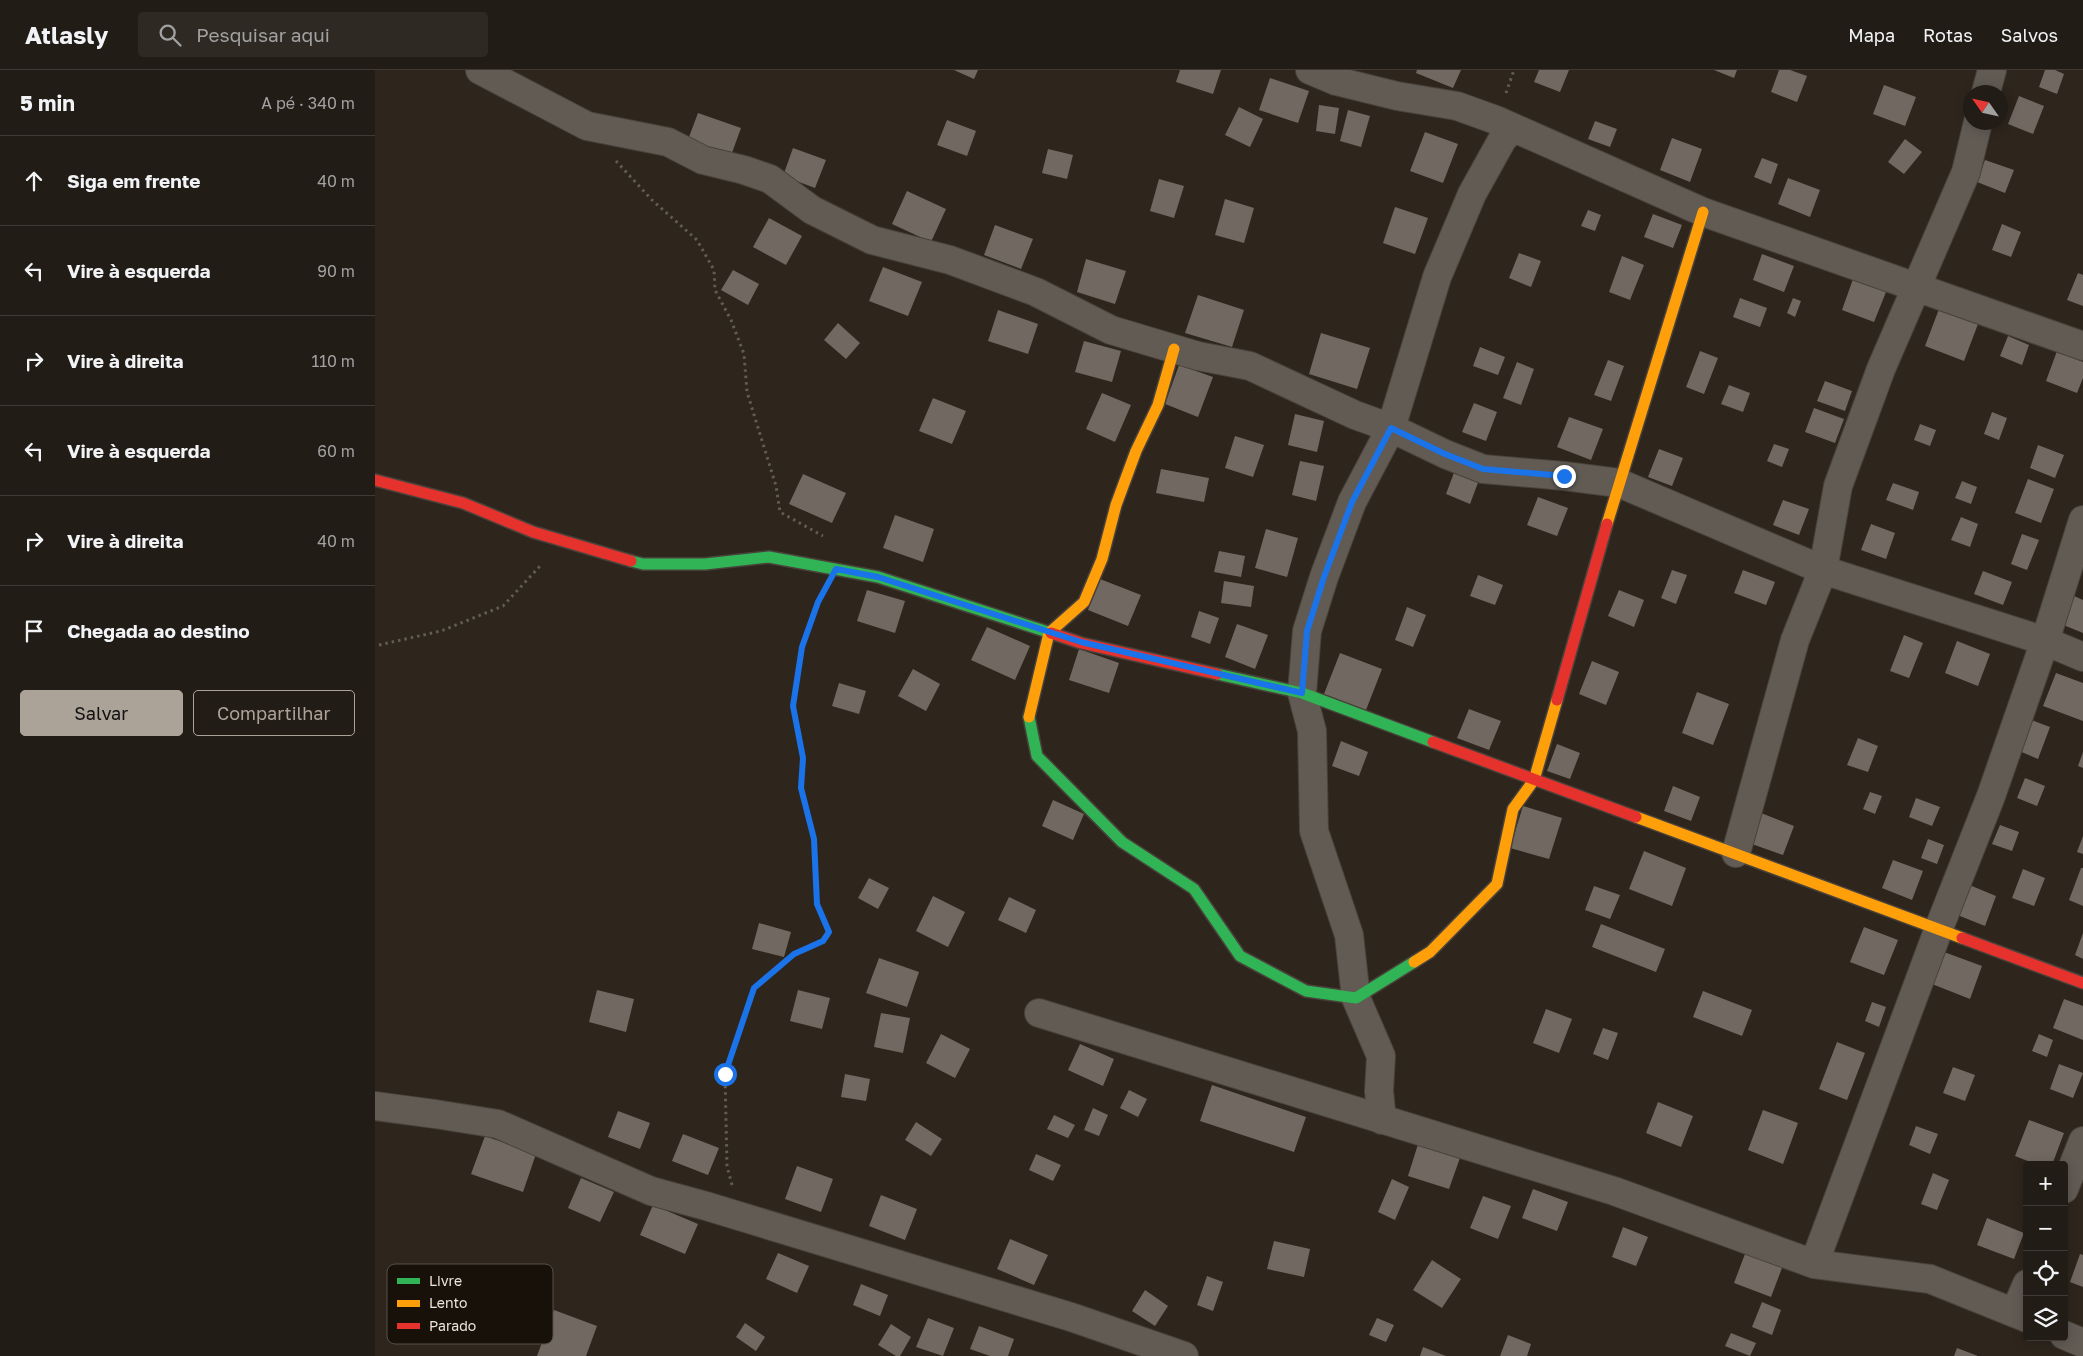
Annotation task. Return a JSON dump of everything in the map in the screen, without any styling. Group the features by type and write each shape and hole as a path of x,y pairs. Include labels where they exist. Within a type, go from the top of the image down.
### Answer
{"street":[{"path":"480,70 587,126 668,142 703,160 771,179 812,210 872,240 950,260 1036,292 1111,330 1198,356 1250,366 1323,401 1391,428 1445,454 1483,469 1619,483 1823,570 2045,641 2083,657"},
{"path":"1310,70 1335,81 1397,96 1457,106 1496,120 1703,212 2083,346"},
{"path":"1988,85 1992,70"},
{"path":"1382,1120 1379,1091 1381,1056 1356,998 1349,935 1314,831 1312,731 1302,693 1307,631 1324,577 1352,502 1391,428 1437,277 1473,194 1503,140 1512,128"},
{"path":"1736,853 1795,640 1823,570 1838,486 1881,369 1966,172 1976,130"},
{"path":"1174,349 1158,404 1136,451 1116,505 1102,559 1084,602 1049,633 1029,718 1037,756 1123,842 1194,889 1240,956 1306,991 1356,998 1431,952 1497,884 1513,808 1534,780 1619,483 1703,212"},
{"path":"375,480 463,503 533,532 581,548 643,564 705,564 769,557 878,577 1081,642 1302,693 2083,983"},
{"path":"1814,1264 1939,928 1991,796 2045,641 2083,520"},
{"path":"1039,1013 1614,1192 1814,1264 1930,1279 2021,1315 2025,1296"},
{"path":"375,1106 498,1124 651,1191 1071,1317 1184,1356"},
{"path":"2068,1178 2083,1141"},
{"path":"2068,1337 2083,1343"}],"path":[{"path":"587,126 613,158 652,200 697,240 714,270 715,290 731,320 744,354 747,392 776,486 780,512 828,539 843,552 818,602 802,647 793,706 803,758 801,788 814,839 817,904 829,932 823,941 794,954 754,988 725,1074 727,1166 739,1216"},
{"path":"379,646 441,631 503,606 551,554 581,548"}],"building":[{"path":"954,70 978,70 974,79"},
{"path":"1180,70 1221,70 1213,94 1176,82"},
{"path":"1417,70 1461,70 1453,88 1416,73"},
{"path":"1539,70 1569,70 1560,92 1534,82"},
{"path":"1714,70 1737,70 1734,78"},
{"path":"1779,70 1790,70 1807,76 1797,102 1771,92"},
{"path":"2045,70 2055,70 2064,74 2057,94 2039,87"},
{"path":"1270,78 1309,91 1298,123 1259,110"},
{"path":"1884,85 1916,97 1905,126 1873,114"},
{"path":"2019,96 2044,106 2033,134 2008,124"},
{"path":"1319,105 1339,108 1335,134 1316,131"},
{"path":"1239,107 1263,119 1250,147 1225,135"},
{"path":"1348,110 1370,116 1361,147 1340,141"},
{"path":"698,113 741,128 729,161 686,145"},
{"path":"947,120 976,131 967,156 937,145"},
{"path":"1595,121 1617,129 1610,147 1588,139"},
{"path":"1425,132 1458,144 1443,183 1410,171"},
{"path":"1672,138 1702,149 1690,182 1660,170"},
{"path":"1905,139 1922,152 1904,174 1888,162"},
{"path":"793,148 826,160 815,188 783,176"},
{"path":"1048,149 1073,155 1067,179 1042,173"},
{"path":"1762,158 1778,164 1771,184 1754,177"},
{"path":"1985,160 2014,170 2005,193 1977,182"},
{"path":"1788,178 1820,190 1810,217 1778,204"},
{"path":"1159,179 1184,186 1174,218 1150,211"},
{"path":"907,191 946,209 931,242 892,224"},
{"path":"1225,199 1254,208 1244,243 1215,235"},
{"path":"1395,207 1428,218 1415,254 1383,243"},
{"path":"1588,210 1601,215 1595,231 1581,226"},
{"path":"1653,214 1682,225 1673,248 1644,237"},
{"path":"769,218 802,236 786,265 753,247"},
{"path":"2002,224 2021,232 2011,257 1992,250"},
{"path":"995,225 1033,239 1021,269 984,255"},
{"path":"1519,253 1541,261 1531,287 1509,278"},
{"path":"1762,254 1794,266 1784,292 1753,280"},
{"path":"1622,256 1644,265 1630,300 1609,292"},
{"path":"1086,259 1126,271 1115,304 1077,292"},
{"path":"883,267 922,282 908,316 869,301"},
{"path":"733,270 759,284 748,305 721,290"},
{"path":"2078,273 2083,275 2083,306 2067,300"},
{"path":"1853,279 1886,292 1874,322 1842,310"},
{"path":"1198,295 1244,310 1232,347 1185,333"},
{"path":"1740,298 1767,308 1760,327 1733,317"},
{"path":"1793,298 1801,301 1795,317 1787,313"},
{"path":"1939,309 1978,324 1964,361 1925,346"},
{"path":"998,310 1038,324 1028,354 988,341"},
{"path":"838,323 860,343 846,359 824,340"},
{"path":"1321,333 1370,348 1357,389 1309,374"},
{"path":"2008,336 2029,345 2022,365 2000,356"},
{"path":"1084,341 1121,351 1112,382 1075,372"},
{"path":"1480,347 1505,357 1498,375 1473,366"},
{"path":"1700,351 1718,358 1704,394 1686,387"},
{"path":"2057,351 2083,362 2083,378 2077,393 2046,381"},
{"path":"1608,360 1624,366 1611,401 1594,395"},
{"path":"1517,362 1534,369 1521,405 1503,398"},
{"path":"1179,365 1213,377 1198,417 1165,404"},
{"path":"1825,381 1852,391 1845,411 1817,401"},
{"path":"1729,385 1750,393 1743,412 1721,404"},
{"path":"1102,393 1131,405 1115,442 1086,429"},
{"path":"933,398 966,411 952,444 919,431"},
{"path":"1474,403 1497,412 1486,441 1462,432"},
{"path":"1814,408 1844,419 1835,443 1805,432"},
{"path":"1992,412 2007,418 1999,440 1984,434"},
{"path":"1295,414 1324,421 1317,452 1288,445"},
{"path":"1569,417 1603,429 1591,460 1557,447"},
{"path":"1920,424 1936,430 1930,446 1914,440"},
{"path":"1235,436 1264,445 1253,477 1225,468"},
{"path":"1774,444 1789,449 1782,467 1767,461"},
{"path":"2038,445 2064,455 2055,478 2030,468"},
{"path":"1659,449 1683,458 1672,486 1648,477"},
{"path":"1300,461 1324,466 1316,501 1292,495"},
{"path":"1161,469 1209,478 1204,502 1156,493"},
{"path":"1455,470 1479,480 1470,504 1446,494"},
{"path":"803,474 846,493 832,523 789,504"},
{"path":"2028,479 2054,489 2041,523 2015,513"},
{"path":"1962,481 1977,487 1971,504 1955,498"},
{"path":"1893,483 1919,492 1913,510 1886,500"},
{"path":"1538,497 1568,508 1557,536 1527,525"},
{"path":"1783,500 1809,509 1799,535 1773,525"},
{"path":"895,515 934,529 923,562 883,548"},
{"path":"1961,517 1978,524 1970,547 1951,540"},
{"path":"1871,524 1895,533 1886,559 1861,550"},
{"path":"1266,529 1298,538 1287,577 1255,568"},
{"path":"2022,534 2039,540 2027,570 2011,564"},
{"path":"1219,551 1245,556 1241,577 1214,572"},
{"path":"1672,570 1687,575 1676,604 1661,598"},
{"path":"1743,570 1775,582 1766,605 1734,593"},
{"path":"1983,571 2012,582 2003,605 1974,594"},
{"path":"1478,575 1503,585 1495,605 1470,596"},
{"path":"1100,579 1141,595 1128,626 1088,610"},
{"path":"1224,581 1254,586 1251,607 1221,603"},
{"path":"867,590 905,601 895,633 857,621"},
{"path":"1619,590 1644,600 1634,627 1608,616"},
{"path":"2072,595 2083,600 2083,633 2061,624"},
{"path":"1407,607 1426,615 1413,647 1395,640"},
{"path":"1199,611 1219,618 1210,644 1191,637"},
{"path":"1237,624 1268,635 1255,669 1225,657"},
{"path":"987,627 1030,646 1015,680 971,660"},
{"path":"1904,635 1923,643 1909,678 1890,671"},
{"path":"1957,641 1990,654 1978,686 1945,673"},
{"path":"1079,649 1119,663 1109,693 1069,680"},
{"path":"1340,653 1382,669 1366,710 1324,694"},
{"path":"1592,661 1619,672 1606,705 1579,694"},
{"path":"913,669 940,684 926,711 898,696"},
{"path":"2056,673 2083,683 2083,721 2043,706"},
{"path":"839,683 866,691 859,714 832,706"},
{"path":"1697,692 1729,704 1713,745 1682,733"},
{"path":"1469,709 1501,721 1489,750 1457,738"},
{"path":"2029,719 2050,727 2038,759 2017,750"},
{"path":"1858,738 1878,746 1868,772 1847,765"},
{"path":"1341,741 1368,752 1359,776 1332,766"},
{"path":"1557,744 1580,753 1570,779 1547,771"},
{"path":"2083,752 2083,768 2078,766"},
{"path":"2025,778 2045,786 2037,806 2017,798"},
{"path":"1673,786 1700,797 1691,821 1664,811"},
{"path":"1870,792 1882,796 1875,814 1863,809"},
{"path":"1916,798 1940,807 1932,826 1909,817"},
{"path":"1053,800 1084,814 1073,840 1042,826"},
{"path":"1523,806 1562,818 1549,859 1510,848"},
{"path":"1761,813 1794,826 1783,855 1749,843"},
{"path":"2000,825 2019,832 2012,851 1992,844"},
{"path":"2083,836 2083,854 2077,852"},
{"path":"1928,839 1944,845 1937,864 1921,858"},
{"path":"1644,851 1686,868 1672,906 1629,889"},
{"path":"1893,860 1923,871 1912,900 1882,888"},
{"path":"2081,868 2083,868 2083,906 2069,900"},
{"path":"2023,869 2045,878 2034,906 2012,898"},
{"path":"869,878 889,888 878,909 858,898"},
{"path":"1967,884 1996,896 1985,926 1955,914"},
{"path":"1594,886 1620,895 1610,919 1585,910"},
{"path":"933,896 965,912 948,947 916,931"},
{"path":"1009,897 1036,910 1026,933 998,920"},
{"path":"759,923 791,932 784,957 752,949"},
{"path":"1601,924 1665,949 1656,972 1592,947"},
{"path":"1864,927 1898,940 1884,975 1850,962"},
{"path":"2083,933 2083,959 2075,955"},
{"path":"1944,952 1982,966 1970,999 1932,984"},
{"path":"879,958 919,972 907,1007 866,993"},
{"path":"597,990 634,999 626,1032 589,1022"},
{"path":"798,990 830,998 822,1029 790,1021"},
{"path":"1703,991 1752,1010 1742,1036 1693,1017"},
{"path":"2064,999 2083,1006 2083,1040 2053,1028"},
{"path":"1872,1002 1886,1007 1879,1027 1865,1021"},
{"path":"1546,1009 1572,1019 1559,1053 1533,1043"},
{"path":"881,1013 910,1018 903,1053 874,1047"},
{"path":"1603,1028 1618,1033 1608,1060 1593,1054"},
{"path":"941,1034 970,1049 955,1078 926,1063"},
{"path":"2039,1034 2053,1040 2047,1057 2032,1051"},
{"path":"1837,1042 1865,1053 1847,1100 1819,1089"},
{"path":"1080,1044 1114,1059 1103,1086 1068,1070"},
{"path":"2059,1064 2083,1073 2073,1098 2050,1089"},
{"path":"1953,1067 1975,1075 1965,1101 1943,1093"},
{"path":"845,1074 870,1079 866,1101 841,1097"},
{"path":"1212,1085 1306,1117 1294,1152 1200,1121"},
{"path":"1129,1090 1147,1099 1138,1117 1120,1108"},
{"path":"1658,1102 1693,1116 1681,1147 1646,1133"},
{"path":"1093,1108 1108,1115 1099,1136 1084,1130"},
{"path":"1763,1110 1798,1123 1783,1164 1748,1150"},
{"path":"618,1111 650,1123 640,1149 608,1137"},
{"path":"1054,1115 1075,1125 1068,1138 1047,1129"},
{"path":"2029,1120 2064,1133 2054,1161 2028,1161 2015,1156"},
{"path":"916,1122 942,1139 931,1156 905,1140"},
{"path":"1916,1126 1938,1134 1930,1154 1909,1145"},
{"path":"683,1134 719,1148 708,1175 672,1161"},
{"path":"485,1136 536,1154 523,1192 471,1174"},
{"path":"1419,1141 1461,1155 1449,1189 1408,1176"},
{"path":"1036,1154 1061,1165 1053,1181 1029,1170"},
{"path":"797,1166 833,1179 821,1212 785,1199"},
{"path":"1933,1173 1949,1180 1937,1210 1921,1204"},
{"path":"581,1178 614,1192 600,1222 568,1208"},
{"path":"1392,1179 1409,1187 1395,1220 1378,1212"},
{"path":"1533,1189 1568,1202 1557,1231 1522,1218"},
{"path":"881,1195 917,1209 905,1240 869,1226"},
{"path":"1483,1196 1511,1206 1498,1239 1470,1228"},
{"path":"653,1205 698,1224 685,1254 640,1235"},
{"path":"1987,1218 2023,1233 2014,1259 1977,1245"},
{"path":"1623,1227 1648,1237 1636,1266 1612,1257"},
{"path":"1010,1239 1048,1255 1034,1285 997,1269"},
{"path":"1274,1241 1310,1249 1304,1277 1267,1269"},
{"path":"1748,1246 1785,1260 1771,1297 1734,1283"},
{"path":"778,1253 809,1266 797,1293 766,1279"},
{"path":"2080,1254 2083,1255 2083,1287 2070,1282"},
{"path":"1432,1260 1461,1279 1442,1308 1413,1290"},
{"path":"1207,1276 1223,1282 1213,1311 1197,1305"},
{"path":"861,1284 888,1295 880,1316 853,1305"},
{"path":"1145,1290 1168,1306 1155,1326 1132,1311"},
{"path":"1762,1302 1781,1310 1772,1335 1752,1327"},
{"path":"554,1310 597,1326 586,1356 537,1356 541,1344 553,1344"},
{"path":"928,1318 954,1328 943,1356 916,1347"},
{"path":"1377,1318 1394,1325 1386,1342 1369,1335"},
{"path":"745,1323 765,1337 756,1351 736,1337"},
{"path":"891,1324 911,1337 900,1356 896,1356 878,1345"},
{"path":"979,1326 1014,1339 1008,1356 990,1356 970,1349"},
{"path":"1731,1333 1756,1343 1750,1356 1725,1346"},
{"path":"1508,1335 1531,1344 1527,1356 1500,1356"},
{"path":"1423,1347 1446,1356 1420,1356"},
{"path":"1957,1348 1978,1356 1954,1356"}],"traffic: fast":[{"path":"631,561 643,564 705,564 769,557 878,577 1051,633"},
{"path":"1217,674 1302,693 1433,742"},
{"path":"1029,717 1037,756 1122,842 1194,889 1240,956 1306,991 1356,998 1414,962"}],"traffic: slow":[{"path":"1607,524 1703,212"},
{"path":"1029,717 1049,633 1084,602 1102,559 1116,505 1136,451 1158,405 1174,349"},
{"path":"1414,962 1430,952 1497,884 1513,809 1534,780 1557,700"},
{"path":"1636,817 1962,938"}],"traffic: jam":[{"path":"375,480 463,503 533,532 631,561"},
{"path":"1557,700 1607,524"},
{"path":"1051,633 1081,643 1217,674"},
{"path":"1433,742 1636,817"},
{"path":"1962,938 2083,983"}],"route":[{"path":"725,1074 754,988 794,954 823,941 829,932 826,921 817,904 814,839 801,788 803,758 793,706 802,647 818,602 836,569 878,577 1081,642 1302,693 1307,631 1324,577 1352,502 1391,428 1445,454 1483,469 1564,476"}]}
